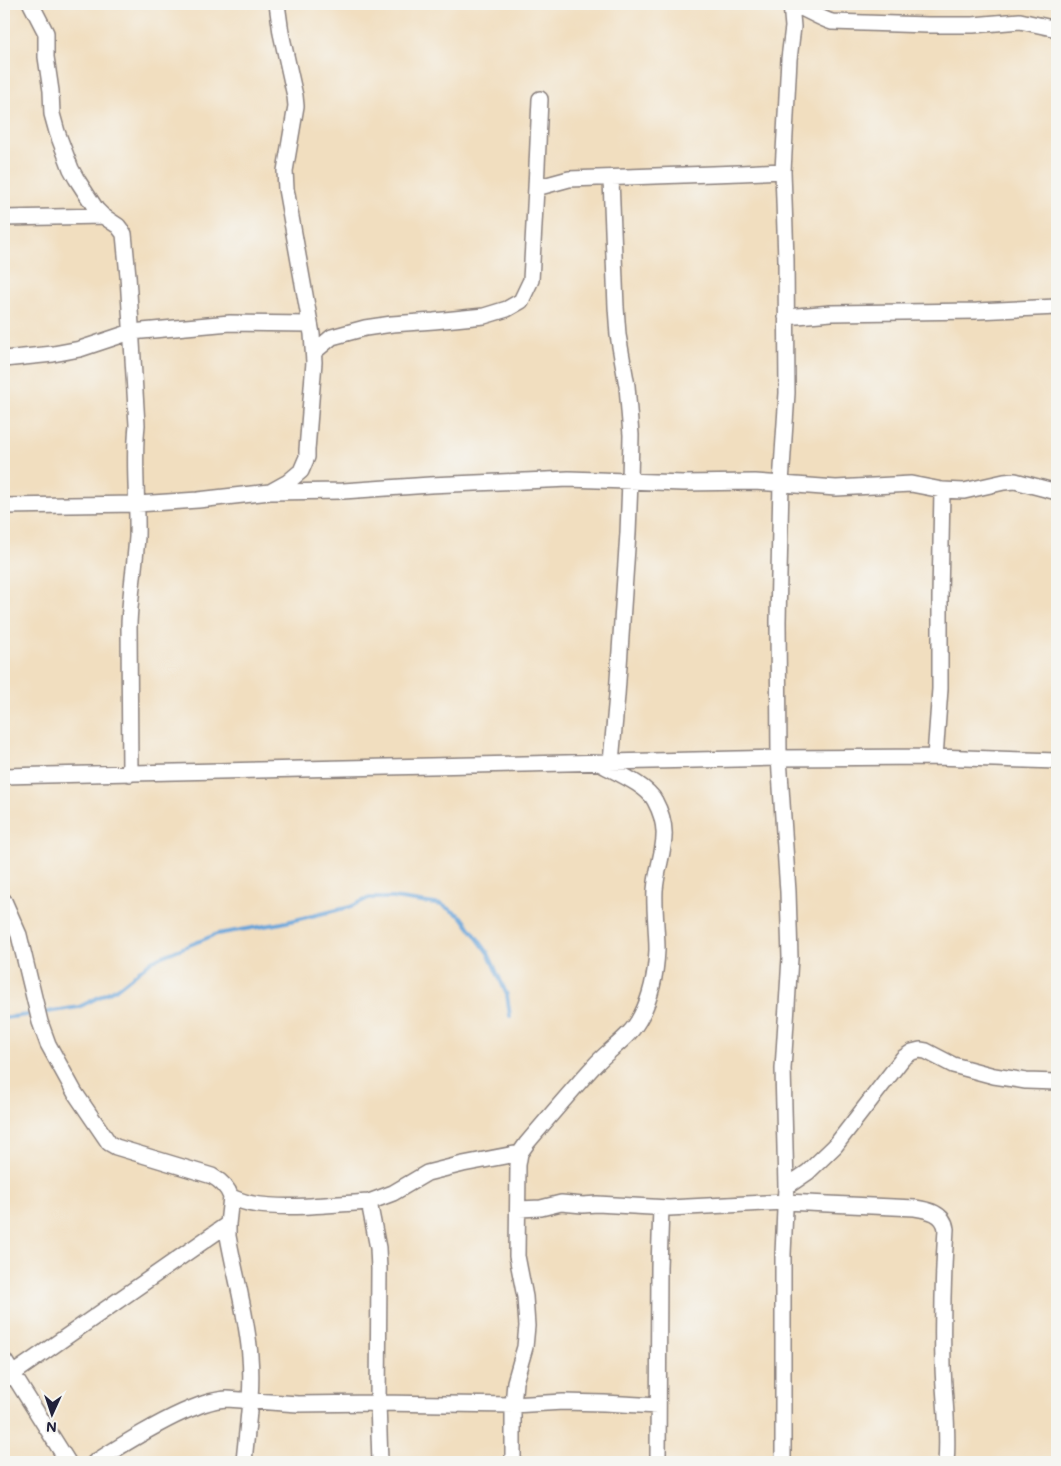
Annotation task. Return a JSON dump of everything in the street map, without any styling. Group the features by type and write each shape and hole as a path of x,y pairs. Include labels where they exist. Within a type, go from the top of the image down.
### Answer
{"street":[{"path":"31,4 46,33 46,57 52,114 57,132 76,178 92,204 103,216 118,226 124,234 137,426 135,444 136,550 130,611 130,774"},
{"path":"270,492 295,477 305,464 314,352 286,190 285,172 296,106 277,4"},
{"path":"783,1462 783,1254 786,1187 783,1069 790,958 788,892 779,758 778,621 781,483 786,393 786,260 783,170 789,60 793,27 792,4 826,20 838,23 973,25 1020,21 1057,29"},
{"path":"314,352 332,338 365,328 484,316 507,309 520,301 531,280 540,99"},
{"path":"536,188 570,179 611,179 783,170"},
{"path":"604,762 617,695 630,480 629,406 618,335 611,179"},
{"path":"4,218 103,216"},
{"path":"786,317 831,313 977,311 1057,307"},
{"path":"4,359 80,349 131,332 230,323 310,324"},
{"path":"4,506 137,504 270,492 343,491 430,484 569,479 683,483 781,483 836,488 911,484 964,492 1015,481 1057,492"},
{"path":"935,757 940,689 942,490"},
{"path":"4,776 779,758 935,757 1057,762"},
{"path":"513,1462 515,1382 525,1347 527,1326 525,1297 517,1256 518,1165 520,1153 595,1065 633,1028 648,1000 654,975 657,951 655,891 664,846 665,830 663,818 655,799 644,789 604,762"},
{"path":"4,901 19,935 40,1022 48,1044 75,1093 109,1143 116,1147 212,1176 222,1182 231,1197 228,1224 231,1251 250,1351 250,1400 244,1462"},
{"path":"786,1187 808,1172 835,1146 903,1058 912,1052 926,1051 953,1065 994,1076 1026,1081 1057,1082"},
{"path":"231,1197 252,1204 273,1206 369,1202 393,1193 427,1173 520,1153"},
{"path":"369,1202 378,1248 380,1462"},
{"path":"519,1209 540,1208 561,1203 661,1208 785,1202 915,1208 926,1210 941,1217 945,1222 943,1366 946,1462"},
{"path":"658,1462 661,1208"},
{"path":"8,1378 228,1224"},
{"path":"4,1360 8,1378 68,1462"},
{"path":"95,1462 162,1421 203,1404 227,1399 298,1404 513,1405 580,1402 658,1406"}],"waterway":[{"path":"41,1013 79,1007 119,987 153,960 217,934 282,923 350,907 369,898 393,898 442,905 462,917 488,953 507,995 510,1016"},
{"path":"4,1018 34,1014"}]}
